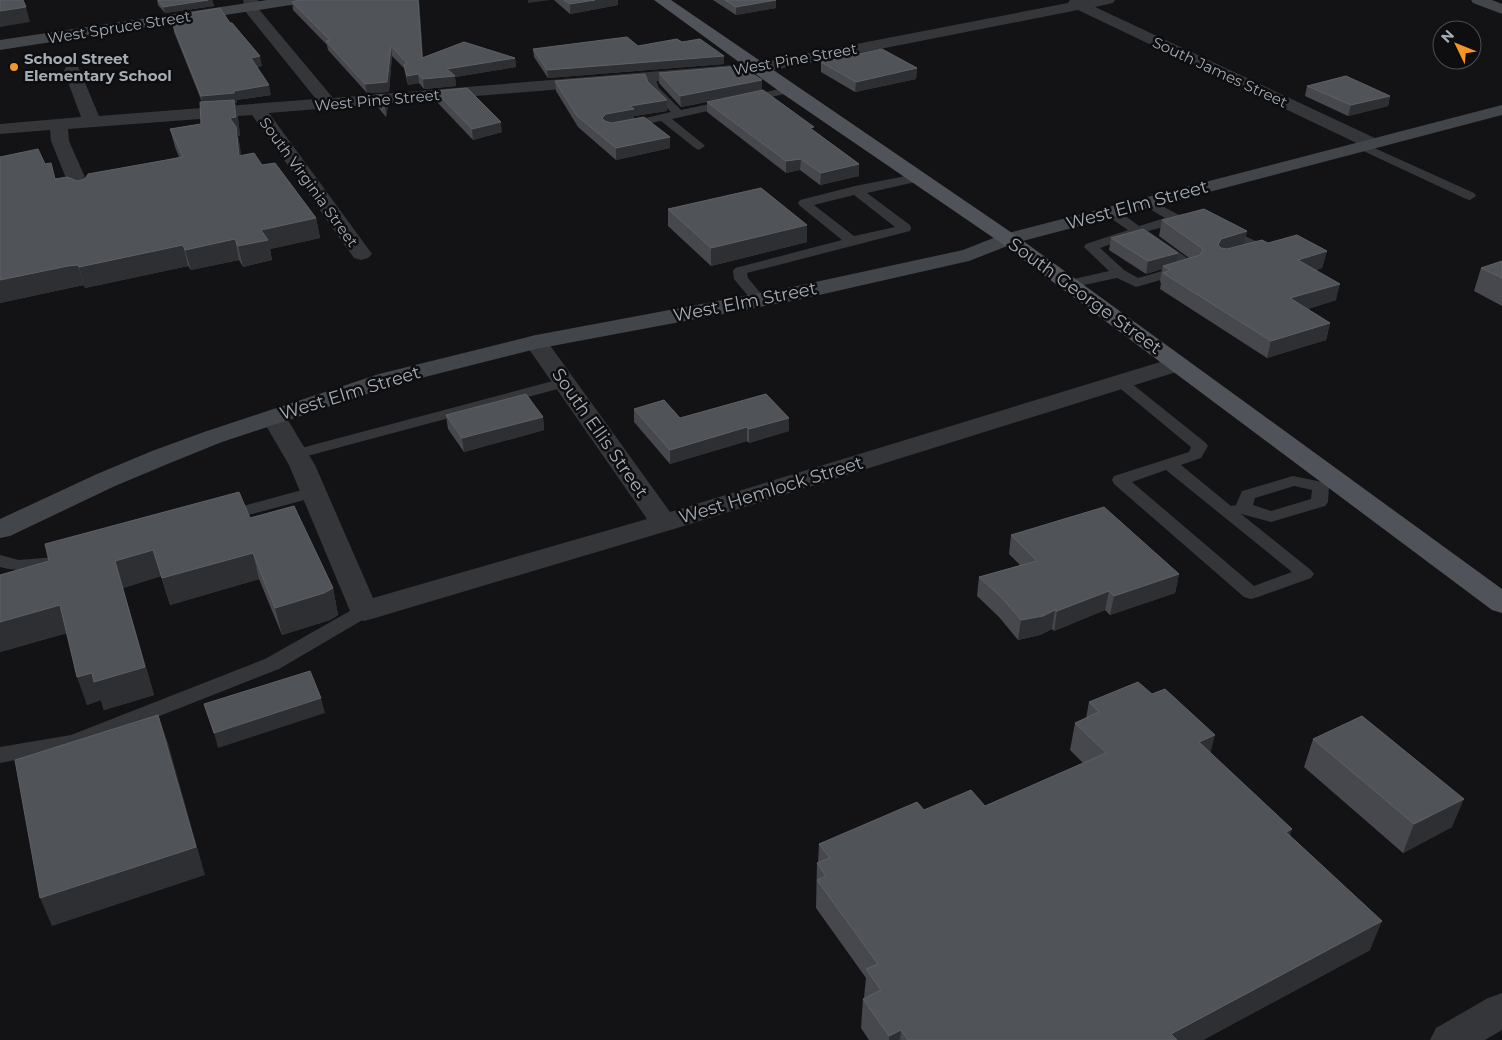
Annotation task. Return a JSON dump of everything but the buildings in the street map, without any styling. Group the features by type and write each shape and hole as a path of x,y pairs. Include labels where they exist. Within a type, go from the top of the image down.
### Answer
{"main road":[{"name":"South George Street","path":"661,0 916,178 1008,239 1178,364 1330,484 1502,603"}],"street":[{"name":"West Spruce Street","path":"0,45 250,4 297,0"},
{"name":"West Pine Street","path":"0,129 758,68 1075,3 1108,0"},
{"path":"1478,0 1502,9"},
{"name":"South James Street","path":"1075,3 1366,144"},
{"path":"250,4 329,104"},
{"path":"72,71 92,122"},
{"name":"South Virginia Street","path":"257,109 361,254"},
{"name":"West Elm Street","path":"0,530 106,480 213,437 388,379 536,342 759,300 969,255 1008,239 1502,110"},
{"path":"59,124 60,140 82,192"},
{"name":"South Ellis Street","path":"536,342 664,523"},
{"name":"West Hemlock Street","path":"364,611 664,523 1178,364"},
{"path":"274,417 296,454 364,611"},
{"path":"1450,1040 1502,1010"}],"lane":[{"path":"650,78 654,89 678,113"},
{"path":"620,127 665,119 678,113 789,90"},
{"path":"665,119 699,146"},
{"path":"1366,144 1470,196"},
{"path":"852,241 804,202 916,178"},
{"path":"759,300 741,279 740,271 905,228 855,190"},
{"path":"1148,202 1176,220"},
{"path":"1111,212 1138,230 1191,267 1136,283 1114,269 1091,247 1138,230 1195,215"},
{"path":"1212,224 1261,249 1233,258"},
{"path":"1149,253 1163,248"},
{"path":"1070,284 1114,269 1125,260"},
{"path":"296,454 564,382"},
{"path":"1121,382 1200,446 1194,455 1120,480 1251,593 1305,574 1236,510 1169,464"},
{"path":"1293,481 1330,484 1318,502 1271,517 1236,510 1248,495 1293,481"},
{"path":"210,521 313,492"},
{"path":"0,561 19,566 37,566 74,559"},
{"path":"0,755 74,742 137,718 272,664 364,611"}],"place":[{"name":"School Street Elementary School","path":"14,67"}]}
